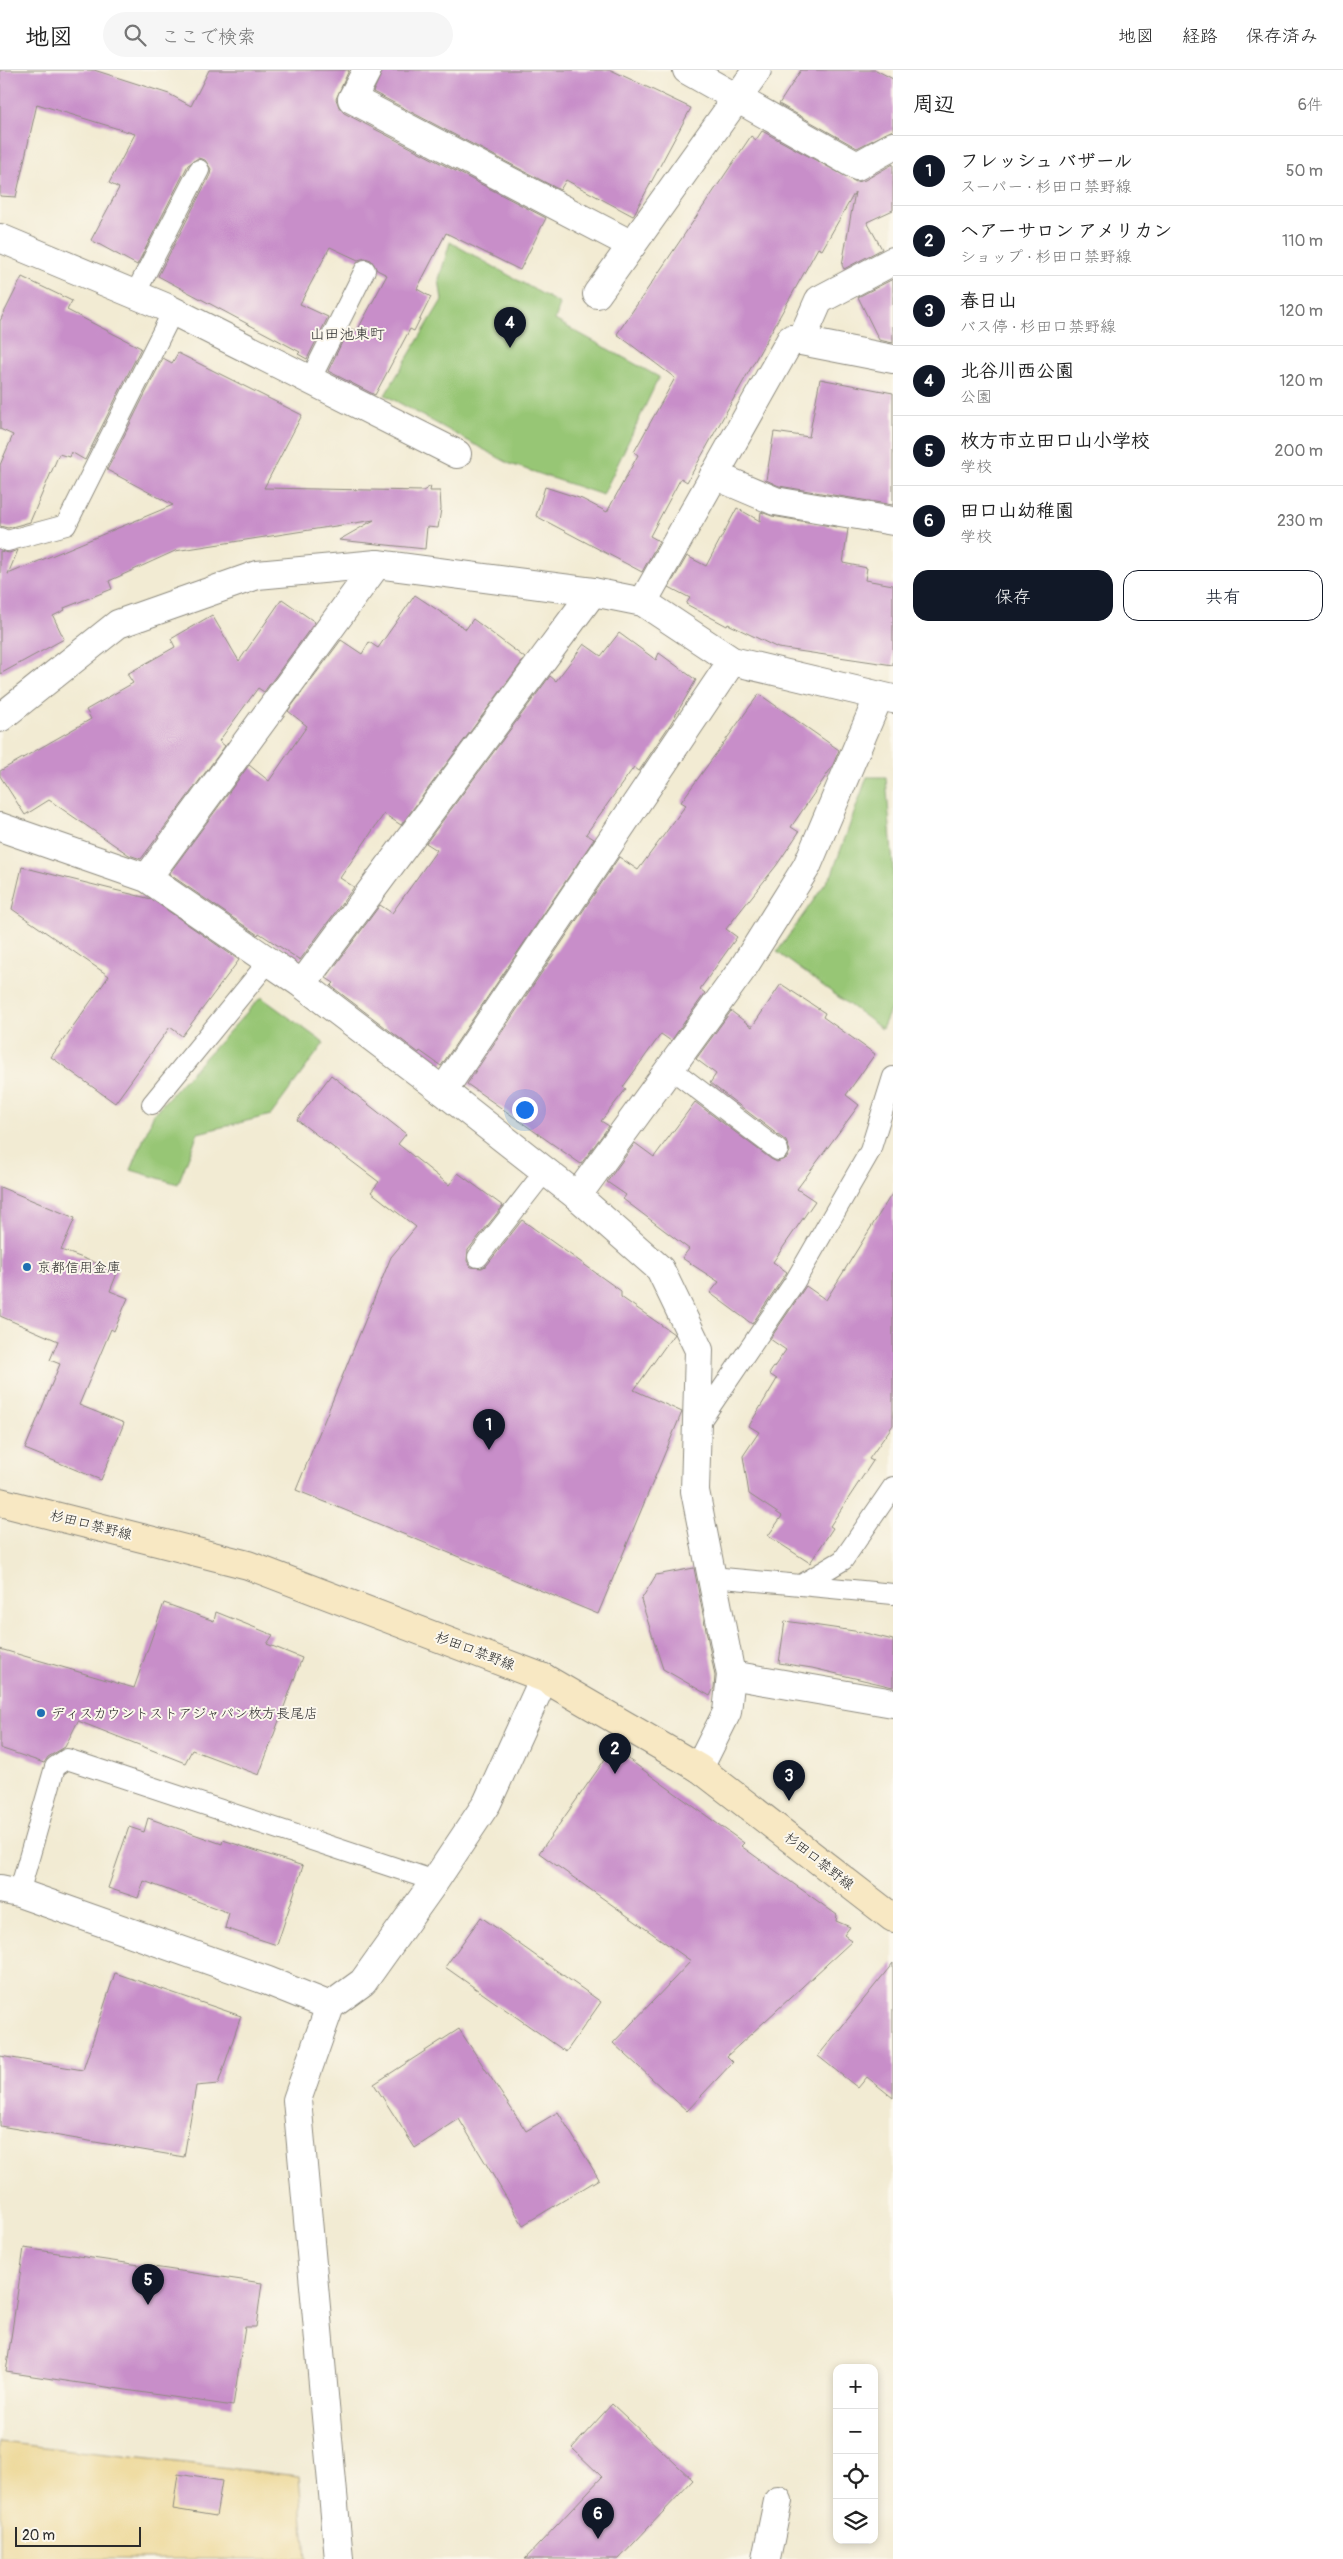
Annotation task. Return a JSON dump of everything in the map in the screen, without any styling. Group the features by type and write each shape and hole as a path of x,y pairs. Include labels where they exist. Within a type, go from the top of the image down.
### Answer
{"main road":[{"name":"杉田口禁野線","path":"0,1502 248,1565 544,1678 699,1768 893,1918"}],"street":[{"path":"367,70 352,98 632,245"},
{"path":"687,70 857,166 893,146"},
{"path":"597,294 736,97 758,70"},
{"path":"0,238 173,311 457,454"},
{"path":"801,341 819,300 893,261"},
{"path":"643,602 791,339 893,359"},
{"path":"714,475 775,501 893,521"},
{"path":"147,878 377,564"},
{"path":"0,718 118,624 257,575 377,564 593,592 643,602 732,662 886,697 807,866 743,968 577,1196"},
{"path":"302,984 593,592"},
{"path":"443,1091 732,662"},
{"path":"0,827 147,878 302,984 443,1091 577,1196 660,1269 699,1350 695,1491 731,1676 726,1712 699,1768"},
{"path":"731,1676 893,1703"},
{"path":"339,2559 297,2100 330,2006 363,1982 436,1881 487,1803 544,1678"},
{"path":"9,1891 268,1981 330,2006"},
{"path":"766,2559 778,2501"}],"lane":[{"path":"135,294 199,170"},
{"path":"310,380 365,270"},
{"path":"0,538 7,541 66,525 173,311"},
{"path":"152,1104 270,962"},
{"path":"670,1068 778,1150"},
{"path":"697,1426 794,1283 870,1151 893,1077"},
{"path":"478,1257 545,1171"},
{"path":"801,1585 843,1560 893,1487"},
{"path":"712,1578 893,1594"},
{"path":"9,1891 55,1767 67,1759 436,1881"}],"green space":[{"path":"450,242 560,304 555,320 659,377 603,495 510,464 385,395 442,300 439,279"},
{"path":"867,777 886,777 893,867 893,1004 882,1029 777,952 832,874"},
{"path":"261,997 324,1043 271,1115 198,1133 178,1184 131,1170 154,1113"}],"sand":[{"path":"0,2442 299,2476 306,2559 0,2559"}],"building":[{"path":"0,70 94,70 169,94 191,106 209,70 349,70 336,99 344,113 546,218 520,270 446,233 417,289 431,297 414,331 410,329 375,395 328,371 349,328 357,331 387,275 377,270 371,260 365,258 358,260 330,247 300,304 328,317 307,359 298,354 300,352 158,276 210,175 211,169 205,160 198,158 188,165 137,265 91,240 119,188 109,183 135,134 37,104 16,197 0,196"},
{"path":"383,70 611,70 691,108 633,216 566,180 560,190 373,92"},
{"path":"801,70 876,70 893,79 893,130 857,148 779,104"},
{"path":"762,131 856,182 865,180 893,164 893,210 867,222 882,249 844,269 842,265 855,192 822,250 818,248 687,482 681,478 650,536 659,541 642,572 536,516 545,487 582,499 607,512 638,455 634,452 675,378 617,334 751,136 756,140"},
{"path":"22,277 72,301 67,310 141,348 85,460 71,452 69,457 59,454 30,522 8,528 0,526 0,465 13,435 0,429 0,321"},
{"path":"893,279 893,343 879,340 858,297"},
{"path":"178,353 302,415 264,488 423,491 431,486 430,491 440,491 441,509 438,528 427,527 425,549 339,540 374,520 175,551 109,581 112,589 64,608 65,610 53,616 64,639 0,674 0,551 9,553 18,550 8,574 173,505 107,470 163,358 172,363"},
{"path":"820,379 893,393 893,505 779,486 766,480 774,432 809,437"},
{"path":"737,508 760,521 761,512 772,516 848,529 843,563 867,568 865,580 893,585 893,665 778,648 728,624 727,626 686,604 690,598 669,587 687,556 706,566"},
{"path":"415,595 466,629 473,619 525,658 401,825 384,814 340,878 354,887 300,960 259,933 258,935 169,874 249,765 269,781 307,726 288,711 341,640 362,654 369,642 378,648"},
{"path":"282,599 315,622 264,692 258,688 219,741 225,746 141,859 129,855 49,800 25,815 0,776 0,771 91,719 86,710 133,683 127,674 175,647 171,639 212,615 239,661"},
{"path":"619,633 656,660 659,653 696,680 671,723 639,771 634,767 586,834 594,839 441,1066 420,1051 419,1053 331,986 334,983 326,978 380,905 392,913 437,850 426,843 550,676 556,681 584,644 601,656"},
{"path":"759,694 839,750 832,767 791,827 799,832 776,866 726,929 737,937 700,989 705,993 671,1041 661,1034 623,1087 626,1089 601,1121 609,1126 581,1164 467,1084 619,857 638,870 686,805 681,802"},
{"path":"22,867 151,899 239,960 182,1036 170,1027 115,1103 51,1057 109,976 12,909"},
{"path":"781,984 825,1013 823,1017 875,1054 846,1095 859,1105 797,1189 815,1201 773,1262 787,1272 752,1324 710,1293 719,1282 682,1258 689,1249 623,1199 626,1195 607,1182 635,1143 654,1157 695,1102 771,1159 777,1162 787,1158 790,1151 786,1141 710,1083 716,1074 696,1059 731,1011 752,1027"},
{"path":"331,1075 406,1134 398,1144 449,1185 458,1173 503,1206 468,1250 467,1261 471,1267 482,1268 487,1265 522,1220 621,1291 621,1297 674,1334 634,1390 682,1412 598,1614 296,1490 391,1257 416,1227 371,1192 379,1182 297,1120"},
{"path":"0,1187 75,1218 61,1250 118,1271 110,1291 128,1298 114,1331 111,1329 79,1405 124,1423 101,1480 25,1449 60,1364 50,1360 58,1341 0,1316"},
{"path":"893,1192 893,1425 869,1459 873,1461 830,1526 833,1528 810,1563 768,1536 782,1516 749,1494 743,1456 759,1432 749,1426 777,1379 769,1374 786,1350 770,1339 806,1286 826,1300"},
{"path":"694,1568 715,1676 714,1688 710,1696 663,1669 641,1600 656,1575"},
{"path":"164,1603 214,1621 216,1612 273,1635 267,1644 302,1658 259,1775 192,1750 185,1763 78,1721 65,1747 48,1757 44,1763 0,1748 0,1649 134,1688"},
{"path":"785,1621 861,1632 893,1640 893,1687 812,1668 779,1663"},
{"path":"613,1748 744,1843 741,1846 837,1915 836,1921 850,1927 844,1935 852,1941 727,2056 733,2062 687,2111 613,2043 691,1961 539,1853"},
{"path":"148,1818 222,1844 223,1840 303,1866 277,1945 225,1928 229,1913 144,1881 138,1898 108,1888 129,1827 144,1832"},
{"path":"481,1917 601,2002 566,2052 445,1967"},
{"path":"893,1963 893,2098 867,2077 858,2088 818,2056"},
{"path":"115,1973 241,2016 218,2084 196,2086 184,2157 0,2126 0,2056 83,2070"},
{"path":"459,2029 526,2131 558,2112 599,2179 523,2225 459,2119 415,2148 374,2084"},
{"path":"24,2248 262,2283 256,2327 245,2327 233,2406 6,2372"},
{"path":"612,2404 693,2480 619,2559 525,2559 602,2477 572,2448"},
{"path":"178,2474 222,2481 216,2516 173,2509"}],"place":[{"name":"北谷川西公園","path":"510,348"},
{"name":"京都信用金庫","path":"27,1267"},
{"name":"フレッシュ バザール","path":"489,1450"},
{"name":"ディスカウントストアジャパン枚方長尾店","path":"41,1713"},
{"name":"ヘアーサロン アメリカン","path":"615,1774"},
{"name":"春日山","path":"789,1801"},
{"name":"枚方市立田口山小学校","path":"148,2305"},
{"name":"田口山幼稚園","path":"598,2539"}],"district":[{"name":"山田池東町","path":"347,334"}]}
